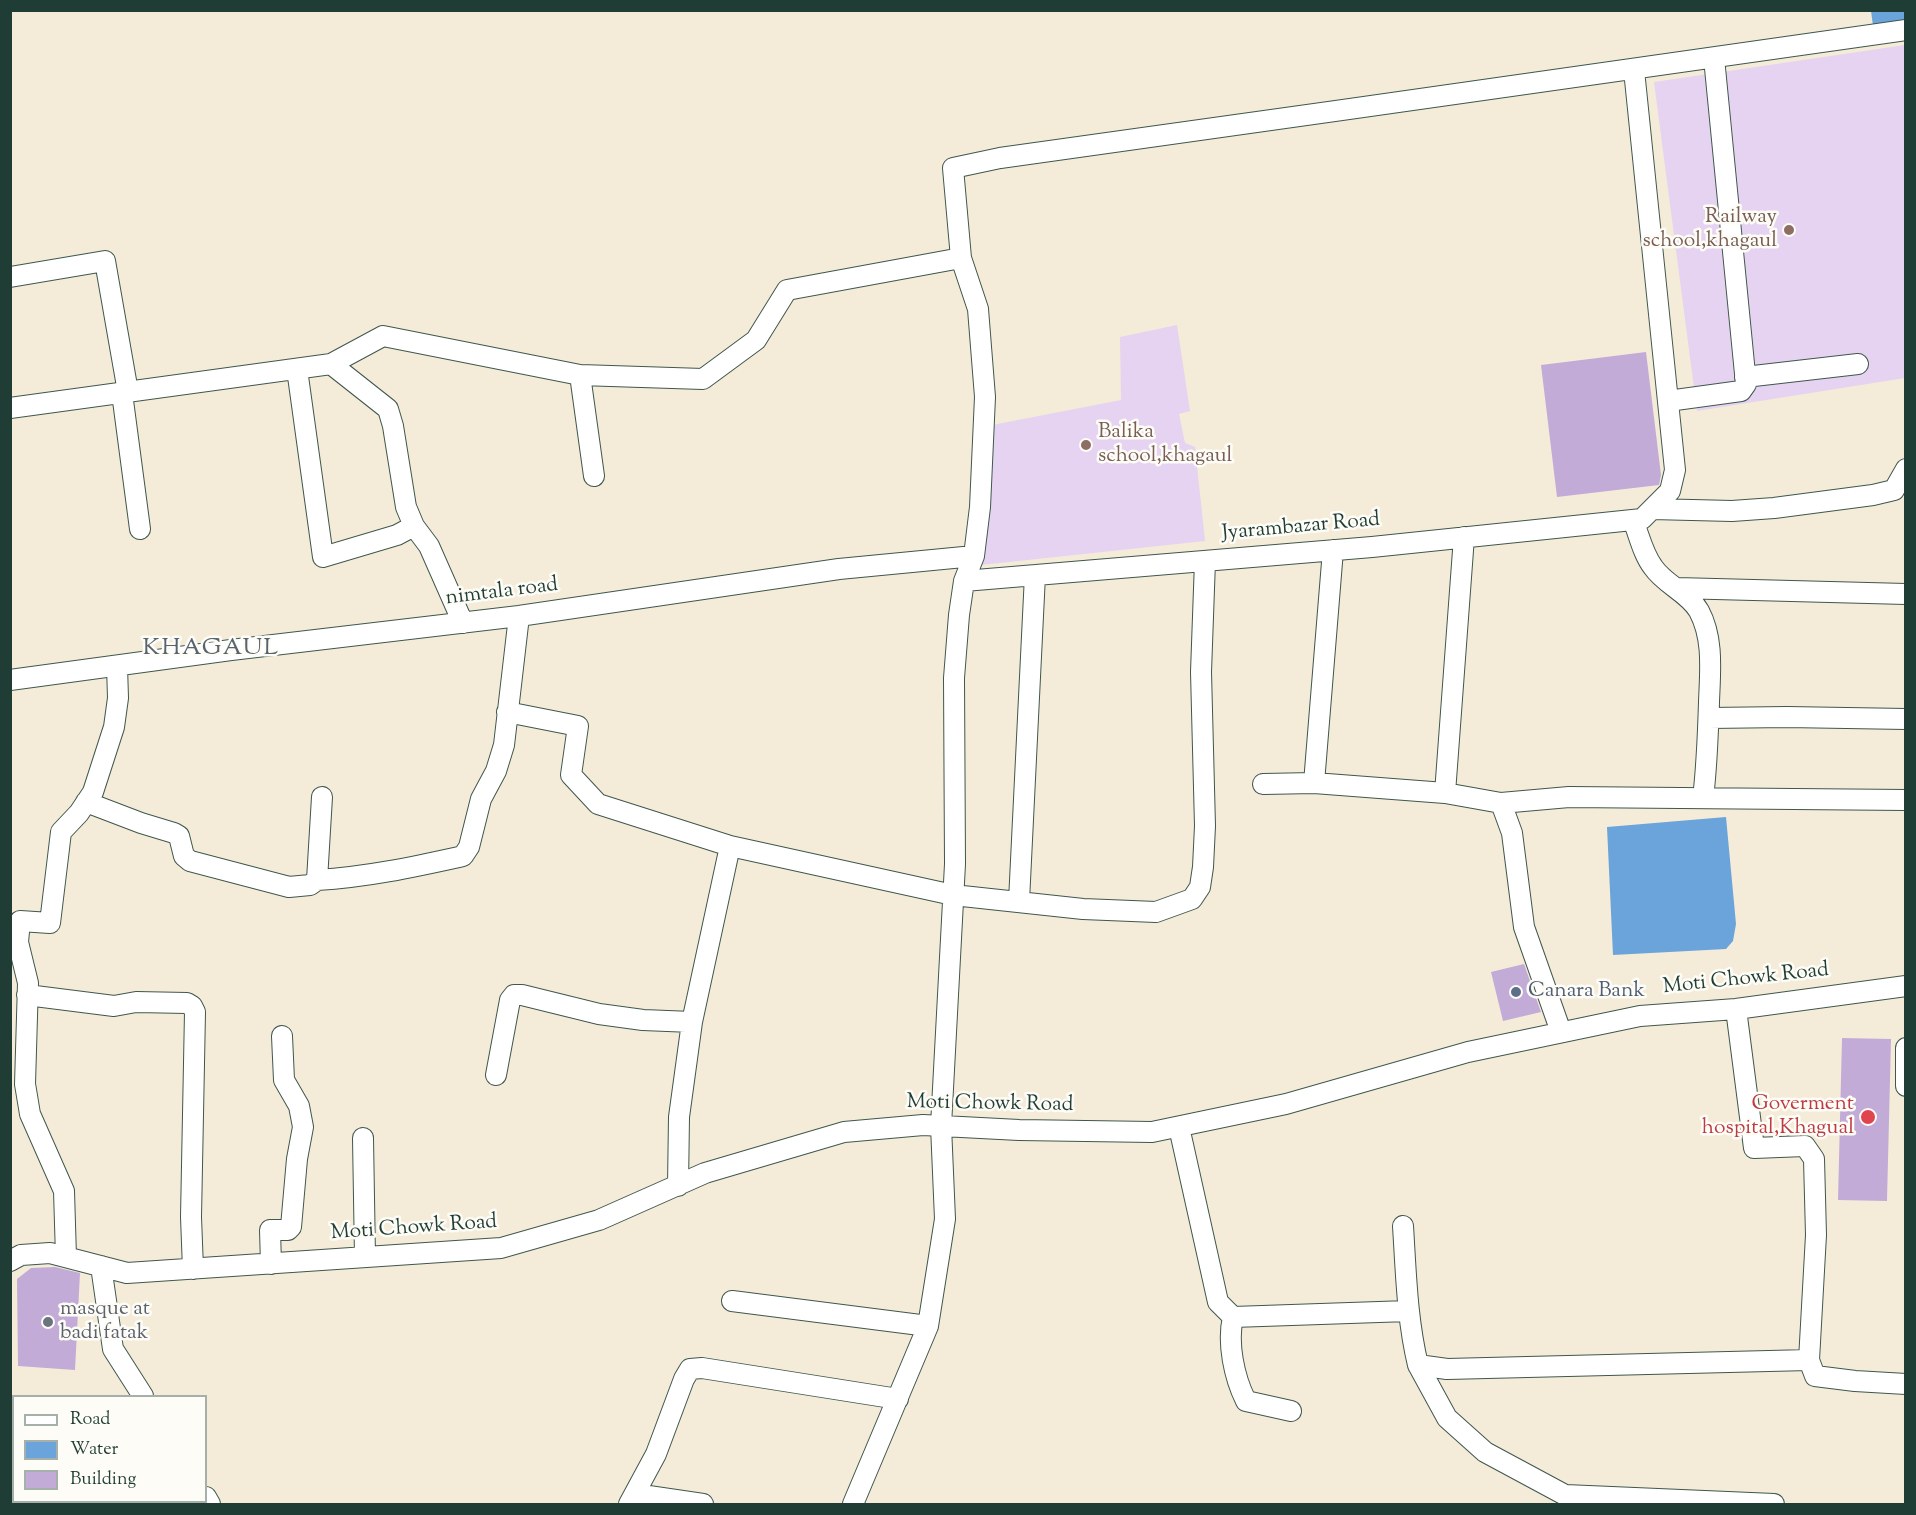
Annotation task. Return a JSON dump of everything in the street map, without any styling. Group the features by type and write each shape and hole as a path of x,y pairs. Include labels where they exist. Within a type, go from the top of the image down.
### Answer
{"street":[{"path":"853,1504 928,1326 945,1219 941,1126 955,864 954,678 958,615 964,581 974,556 981,507 985,398 978,309 961,258 953,168 1000,158 1905,30"},
{"path":"1668,401 1741,392 1746,384 1714,58"},
{"path":"1634,70 1675,470 1670,491 1642,516 1653,567 1664,579 1689,598 1706,628 1710,646 1708,757 1703,798"},
{"path":"10,408 332,364 383,336 580,375 703,379 756,340 787,290 961,258"},
{"path":"10,277 105,261 125,392 140,529"},
{"path":"332,364 388,409 393,426 406,507 414,526 429,546 463,623"},
{"path":"1745,377 1858,364"},
{"path":"297,369 323,557 397,535 414,526"},
{"path":"580,375 594,476"},
{"name":"Jyarambazar Road","path":"964,581 1333,550 1642,516 1774,508 1873,495 1894,490 1905,469"},
{"path":"1444,793 1464,537"},
{"path":"1314,783 1333,550"},
{"name":"nimtala road","path":"10,680 231,650 519,616 839,569 974,556"},
{"path":"507,712 578,726 572,775 598,804 730,846 953,895 1083,909 1156,912 1192,899 1200,887 1203,867 1201,672 1205,561"},
{"path":"1019,901 1035,575"},
{"path":"1677,588 1905,594"},
{"path":"86,802 174,833 179,836 184,856 190,861 289,887 310,885 317,880 354,878 390,872 463,856 466,853 481,800 496,771 504,745 519,616"},
{"path":"66,1257 64,1191 30,1114 25,1084 28,983 14,942 20,921 50,923 61,832 79,813 93,792 114,727 118,698 117,666"},
{"path":"1709,718 1905,719"},
{"path":"1263,784 1314,783 1444,793 1501,802 1569,797 1905,800"},
{"path":"317,880 322,797"},
{"path":"1501,802 1512,833 1524,927 1561,1032"},
{"path":"678,1186 679,1117 692,1022 730,846"},
{"name":"Moti Chowk Road","path":"14,1256 50,1253 127,1273 501,1248 599,1220 705,1173 844,1132 923,1125 1019,1130 1152,1132 1286,1104 1468,1052 1640,1016 1736,1009 1905,986"},
{"path":"27,995 114,1006 136,1002 187,1003 192,1006 195,1012 191,1217 194,1269"},
{"path":"496,1075 510,1000 514,995 598,1014 643,1020 692,1022"},
{"path":"1736,1009 1754,1148 1805,1146 1814,1159 1816,1235 1809,1360 1815,1376 1905,1384"},
{"path":"271,1264 270,1230 288,1230 291,1227 297,1159 303,1127 299,1107 284,1080 282,1036"},
{"path":"1905,1048 1905,1086"},
{"path":"1179,1127 1218,1302 1233,1317 1408,1311"},
{"path":"363,1138 365,1257"},
{"path":"1403,1226 1408,1311 1418,1365 1447,1418 1485,1452 1564,1495 1677,1502 1774,1504"},
{"path":"100,1266 112,1349 142,1395"},
{"path":"732,1301 928,1326"},
{"path":"1233,1317 1229,1332 1238,1386 1246,1401 1291,1411"},
{"path":"1418,1365 1447,1369 1809,1360"},
{"path":"703,1504 632,1499 656,1454 684,1379 690,1369 702,1368 898,1399"}],"shaded area":[{"name":"Railway school,khagaul","path":"1905,45 1905,378 1697,411 1654,82"},
{"name":"Balika school,khagaul","path":"1177,325 1190,411 1179,414 1185,443 1195,447 1205,541 981,565 982,427 1121,400 1120,337"}],"water":[{"path":"1871,11 1905,11 1905,28 1874,33"},
{"path":"1726,817 1736,924 1733,941 1726,949 1613,955 1607,827"}],"building":[{"path":"1646,352 1661,475 1659,485 1557,497 1541,365"},
{"name":"Canara Bank","path":"1524,964 1541,1012 1503,1021 1491,972"},
{"path":"1842,1038 1891,1039 1887,1201 1838,1200"},
{"name":"masque at badi fatak","path":"55,1267 80,1273 75,1370 18,1366 17,1279 31,1268"}],"place":[{"name":"Railway school,khagaul","path":"1789,230"},
{"name":"Balika school,khagaul","path":"1086,445"},
{"name":"Canara Bank","path":"1516,992"},
{"name":"Goverment hospital,Khagual","path":"1868,1117"},
{"name":"masque at badi fatak","path":"48,1322"}],"district":[{"name":"KHAGAUL","path":"211,650"}]}
